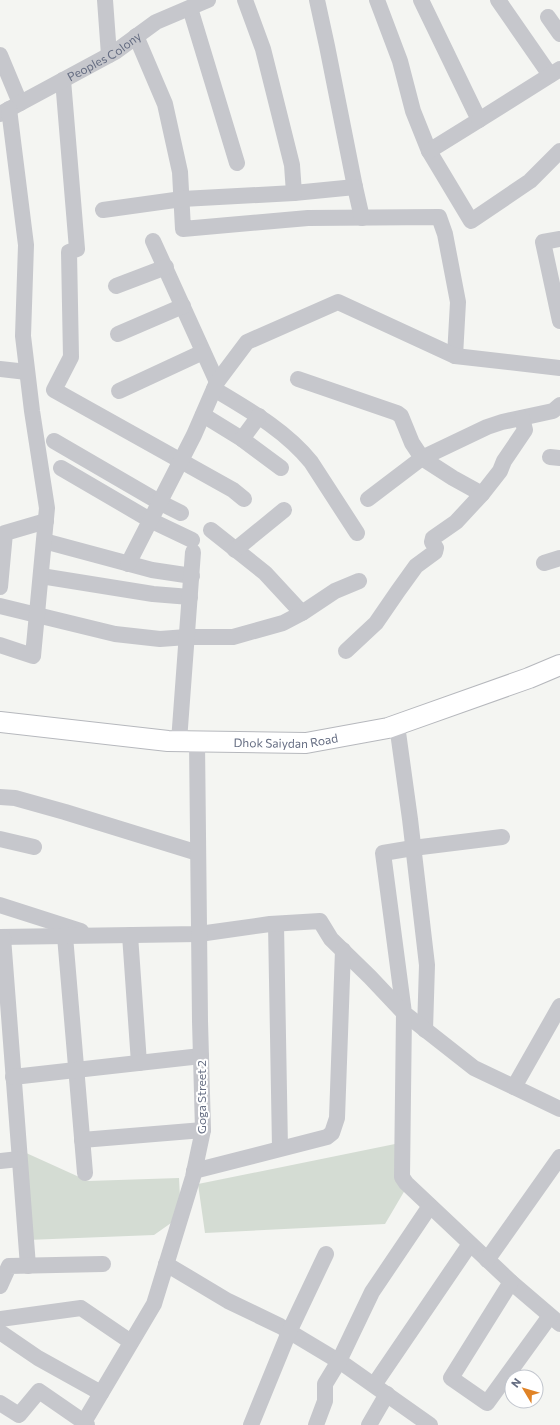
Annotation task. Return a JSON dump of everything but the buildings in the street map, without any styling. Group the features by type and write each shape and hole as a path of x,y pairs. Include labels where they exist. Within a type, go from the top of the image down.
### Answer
{"main road":[{"name":"Dhok Saiydan Road","path":"0,722 168,741 306,743 388,728 529,678 560,665"}],"street":[{"path":"105,0 109,55"},
{"name":"Peoples Colony","path":"10,109 109,55 156,22 208,0"},
{"path":"245,0 263,50 292,166 294,193"},
{"path":"316,0 327,46 362,218"},
{"path":"378,0 400,61 412,111 429,151 471,221 530,181 560,151"},
{"path":"421,0 479,120"},
{"path":"429,151 555,72 498,0"},
{"path":"190,8 237,163"},
{"path":"548,17 560,34"},
{"path":"136,36 164,104 180,172 183,229 308,218 439,217 445,234 458,302 454,356"},
{"path":"0,55 10,109 26,245 23,336 47,508 33,656 0,646"},
{"path":"63,80 77,249 69,252 71,357 54,390 233,490 244,499"},
{"path":"103,210 182,199 294,193 355,187"},
{"path":"560,239 543,242 558,298 560,321"},
{"path":"153,241 204,352 216,386 259,416 302,452 311,462 357,533"},
{"path":"116,286 166,267"},
{"path":"128,564 181,461 216,386 247,342 338,302 454,356 560,368"},
{"path":"118,334 183,306"},
{"path":"118,390 204,352"},
{"path":"0,369 27,372"},
{"path":"298,379 397,413 401,416 412,443 422,458 453,478 482,494"},
{"path":"368,499 422,458 488,427 552,412 560,405"},
{"path":"203,415 242,439 281,468"},
{"path":"242,439 259,416"},
{"path":"346,651 376,623 416,566 435,552 436,548 432,542 433,538 456,522 482,494 500,471 504,461 525,430 522,418"},
{"path":"54,441 159,502 181,513"},
{"path":"60,468 150,520"},
{"path":"235,550 284,510"},
{"name":"Goga Street 2","path":"82,1424 154,1304 194,1171 203,1130 198,853 188,741 187,637 193,546 150,520"},
{"path":"0,587 2,533 46,521"},
{"path":"211,530 265,573 302,613"},
{"path":"44,541 152,570 192,576"},
{"path":"544,563 560,558"},
{"path":"41,576 153,594 190,598"},
{"path":"0,606 115,634 160,639 187,637 233,637 283,623 302,613 334,591 359,580"},
{"path":"396,725 427,965 425,1030"},
{"path":"0,796 15,798 65,812 198,853"},
{"path":"502,837 383,853 404,1013 402,1176 406,1183 470,1244 555,1320 487,1403 451,1378 511,1282"},
{"path":"0,839 34,847"},
{"path":"0,905 92,935"},
{"path":"28,1266 2,937 199,934 276,924 320,921 331,939 404,1013 425,1030 474,1068 560,1109"},
{"path":"276,924 280,1148"},
{"path":"130,935 139,1063"},
{"path":"65,936 85,1173"},
{"path":"194,1171 280,1148 328,1138 332,1133 337,1118 343,950"},
{"path":"514,1087 560,1006"},
{"path":"13,1077 201,1056"},
{"path":"82,1140 203,1130"},
{"path":"487,1260 560,1157"},
{"path":"0,1161 19,1159"},
{"path":"316,1425 325,1401 325,1384 339,1361 372,1292 430,1206"},
{"path":"374,1385 470,1244"},
{"path":"251,1425 289,1332 326,1254"},
{"path":"0,1286 9,1266 103,1264"},
{"path":"166,1264 228,1301 289,1332 339,1361 430,1425"},
{"path":"0,1319 81,1308 131,1342"},
{"path":"0,1332 38,1358 101,1393"},
{"path":"0,1403 19,1415 39,1391 82,1424"},
{"path":"370,1425 387,1394"}],"shaded area":[{"path":"395,1144 405,1190 385,1224 205,1233 198,1184"},
{"path":"24,1152 88,1181 179,1178 181,1216 154,1235 27,1240"}]}
